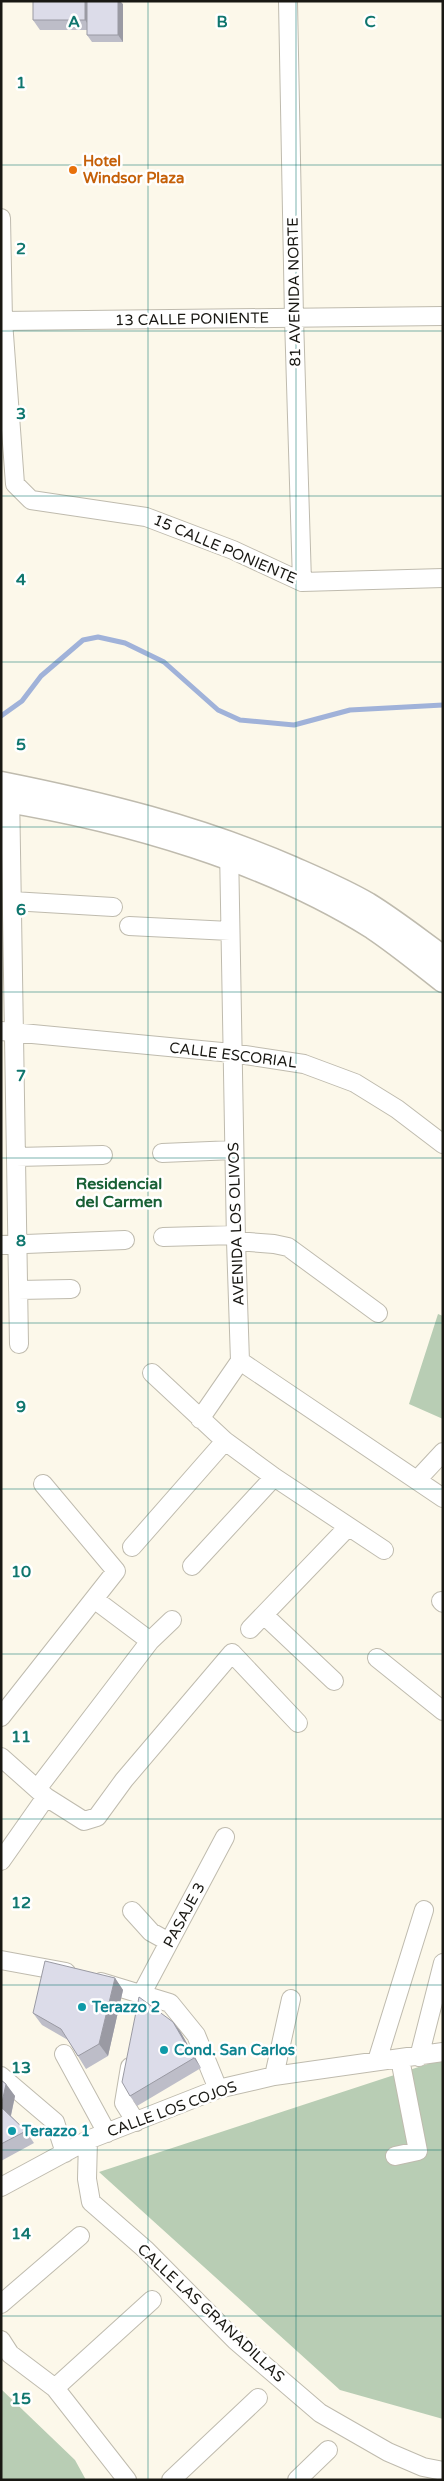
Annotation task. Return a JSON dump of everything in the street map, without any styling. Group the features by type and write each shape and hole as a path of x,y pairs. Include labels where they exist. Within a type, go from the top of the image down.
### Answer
{"main road":[{"path":"6,792 118,809 181,825 283,882 358,920 384,936 443,981"},
{"path":"229,851 348,893 400,925 443,957"}],"street":[{"name":"81 AVENIDA NORTE","path":"288,1 294,318 302,582"},
{"path":"1,218 2,321"},
{"name":"13 CALLE PONIENTE","path":"2,321 443,316"},
{"name":"15 CALLE PONIENTE","path":"2,321 15,484 31,500 146,517 233,550 302,582 443,578"},
{"path":"6,792 12,901 8,1032 16,1157 9,1244 18,1290 19,1344"},
{"name":"AVENIDA LOS OLIVOS","path":"229,851 240,1361"},
{"path":"12,901 113,908"},
{"path":"129,926 230,932"},
{"name":"CALLE ESCORIAL","path":"8,1032 232,1052 304,1064 355,1083 397,1108 443,1144"},
{"path":"162,1154 234,1150"},
{"path":"16,1157 103,1155"},
{"path":"163,1237 236,1238 288,1247 378,1313"},
{"path":"9,1244 125,1240"},
{"path":"18,1290 71,1289"},
{"path":"200,1419 240,1361 443,1498"},
{"path":"152,1373 225,1441 274,1477 384,1550"},
{"path":"132,1547 225,1441"},
{"path":"417,1480 443,1452"},
{"path":"192,1566 274,1477"},
{"path":"1,1717 116,1571 43,1484"},
{"path":"250,1629 348,1527"},
{"path":"94,1599 150,1642"},
{"path":"264,1615 334,1681"},
{"path":"1,1861 41,1793 150,1642 172,1620"},
{"path":"1,1757 41,1793 84,1821 97,1817 124,1780 232,1652 298,1723"},
{"path":"377,1658 443,1711"},
{"name":"PASAJE 3","path":"142,1993 225,1837"},
{"path":"377,2061 424,1910"},
{"path":"132,1912 151,1932 169,1942"},
{"path":"1,1960 62,1971 142,1993 170,2003 196,2036 218,2089"},
{"path":"419,2057 443,1963"},
{"path":"274,2076 291,1999"},
{"path":"133,2047 124,2103 136,2122"},
{"name":"CALLE LOS COJOS","path":"1,2188 88,2140 218,2089 274,2076 419,2057 443,2052"},
{"path":"64,2054 107,2133"},
{"path":"395,2156 418,2151 400,2059"},
{"path":"1,2076 54,2122 65,2153"},
{"name":"CALLE LAS GRANADILLAS","path":"88,2140 86,2179 91,2202 146,2250 236,2340 320,2413 388,2452 423,2467 443,2471"},
{"path":"1,2304 80,2236"},
{"path":"55,2388 152,2300"},
{"path":"1,2340 10,2354 55,2388 127,2480"},
{"path":"170,2480 258,2398"},
{"path":"297,2480 328,2450"}],"green space":[{"path":"438,1314 443,1316 443,1419 409,1404"},
{"path":"443,2059 443,2419 340,2390 99,2172"},
{"path":"1,2389 75,2460 86,2480 1,2480"}],"building":[{"path":"33,1 85,1 85,20 33,20"},
{"path":"87,1 118,1 118,35 87,35"},
{"name":"Terazzo 2","path":"45,1961 115,1978 99,2044 78,2056 61,2029 33,2013"},
{"name":"Cond. San Carlos","path":"139,1997 173,2022 194,2058 130,2096 122,2082"},
{"path":"1,2080 6,2084 1,2107"},
{"path":"1,2107 26,2131 1,2144"}],"waterway":[{"path":"1,716 22,701 41,676 83,640 98,637 125,643 164,662 218,710 240,720 294,725 350,710 443,705"}],"place":[{"name":"Hotel Windsor Plaza","path":"73,170"},
{"name":"Terazzo 2","path":"82,2007"},
{"name":"Cond. San Carlos","path":"164,2050"},
{"name":"Terazzo 1","path":"12,2131"}],"district":[{"name":"Residencial del Carmen","path":"119,1193"}]}
